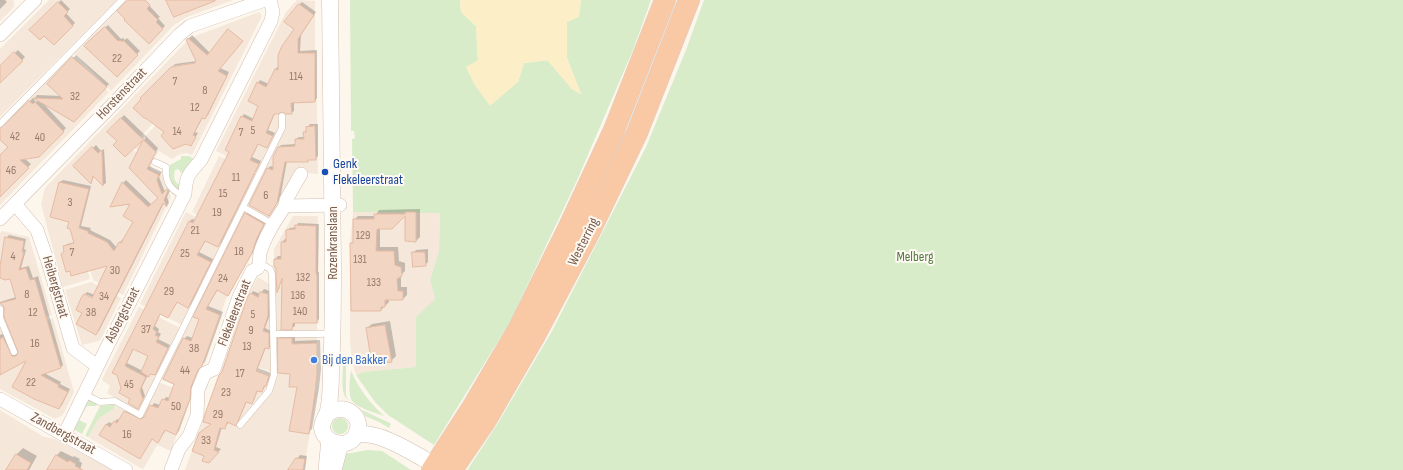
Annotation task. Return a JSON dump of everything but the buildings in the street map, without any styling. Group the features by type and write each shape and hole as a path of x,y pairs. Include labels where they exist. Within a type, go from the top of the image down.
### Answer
{"highway":[{"name":"Westerring","path":"422,460 472,408 511,341 558,250 614,130 666,0"},
{"name":"Westerring","path":"452,470 486,420 534,336 590,231 637,133 689,0"}],"street":[{"name":"Horstenstraat","path":"0,219 179,35 190,26 265,0"},
{"name":"Asbergstraat","path":"64,435 97,366 184,197 189,172 201,160 272,21 270,0"},
{"name":"Rozenkranslaan","path":"330,0 340,338 338,388 353,421"},
{"name":"Rozenkranslaan","path":"325,470 335,441 324,433 322,426 330,403 333,333 338,0"},
{"path":"0,35 31,1"},
{"name":"Flekeleerstraat","path":"171,470 178,449 190,436 197,416 198,390 205,373 214,369 239,297 252,271 258,268 260,263 260,254 273,224 285,206 286,200 300,174"},
{"name":"Heibergstraat","path":"15,204 37,230 48,262 72,348 97,366"},
{"path":"285,206 336,205"},
{"name":"Zandbergstraat","path":"0,399 126,470"},
{"path":"327,414 332,410 341,408 353,421 422,460"},
{"path":"335,470 335,441 347,443 353,421"}],"lane":[{"path":"0,124 122,0"},
{"path":"84,394 100,402 115,402 140,415 282,128 282,116"},
{"path":"155,162 166,167 165,175 170,187 184,197"},
{"path":"243,207 273,224"},
{"path":"240,425 269,391 274,375 272,274 270,269 260,263"},
{"path":"0,309 0,318 14,352"},
{"path":"273,334 333,333"}],"shaded area":[{"path":"0,0 13,0 14,7 0,21"},
{"path":"49,0 117,0 0,117 0,49"},
{"path":"127,0 233,0 187,17 174,25 111,91 75,54"},
{"path":"297,0 315,1 318,174 297,172 281,202 278,202 271,220 244,204 283,127 280,125 258,172 216,151 286,12"},
{"path":"259,12 262,16 192,155 186,153 178,155 172,159 159,151 154,158 134,148 170,110 168,108 125,153 133,150 153,162 150,169 163,175 171,197 123,295 93,280 82,240 78,238 90,279 63,287 41,204 45,188 190,38"},
{"path":"72,56 109,92 0,205 0,129"},
{"path":"219,156 257,175 229,232 192,212"},
{"path":"242,210 268,224 226,299 193,392 159,379"},
{"path":"186,212 228,233 182,325 140,304"},
{"path":"353,212 440,212 439,251 430,280 435,300 416,317 416,367 363,372 356,375 352,362 350,341 350,243"},
{"path":"293,216 318,216 319,323 317,324 317,333 274,332 274,249"},
{"path":"2,231 29,237 52,315 7,328 2,318 0,298 0,233"},
{"path":"258,277 271,285 272,372 226,356 249,293"},
{"path":"91,282 121,298 101,339 99,341 82,345 65,290"},
{"path":"139,307 180,328 139,412 107,393 110,386 102,379"},
{"path":"53,318 74,392 63,415 55,419 0,389 0,325 8,333"},
{"path":"277,336 317,337 316,393 304,470 185,470 225,359 270,376 268,386 237,426 271,393 278,375"},
{"path":"158,382 191,394 171,451 157,445 142,469 88,437 99,418 114,409 116,406 141,420 145,413 143,412"},
{"path":"0,410 44,437 55,439 112,470 0,470"}],"green space":[{"path":"350,0 460,0 461,12 476,26 478,61 466,67 518,82 524,63 548,60 572,89 581,94 567,58 567,22 579,16 581,0 651,0 633,50 578,178 510,322 434,445 388,415 375,402 356,375 363,372 416,367 416,317 435,299 430,280 439,251 440,213 353,212 352,139 355,138 354,131 351,131"},
{"name":"Melberg","path":"704,0 1403,0 1403,470 469,470 468,469 498,423 552,331 646,147 686,50"},
{"path":"181,156 189,156 196,160 192,165 183,171 184,175 178,169 175,170 175,181 178,184 183,181 181,192 172,183 170,177 170,165 181,159"},
{"path":"343,365 346,365 346,396 348,400 345,397 343,389"},
{"path":"351,370 365,395 384,416 356,405 353,402 350,392"},
{"path":"87,398 97,403 96,406 87,406 79,420 87,424 82,434 73,429"},
{"path":"116,404 114,409 99,418 88,437 86,436 100,406"},
{"path":"362,410 391,424 389,428 365,416"},
{"path":"337,418 343,418 348,423 346,432 343,434 337,434 332,429 332,423"},
{"path":"368,450 382,451 411,470 338,470 345,454"}],"sand":[{"path":"460,0 581,0 579,17 567,22 567,58 581,94 572,89 547,60 524,63 518,82 490,106 474,84 466,67 478,60 476,26 461,12"}],"place":[{"name":"Genk Flekeleerstraat","path":"325,172"},
{"name":"Bij den Bakker","path":"314,360"}]}
